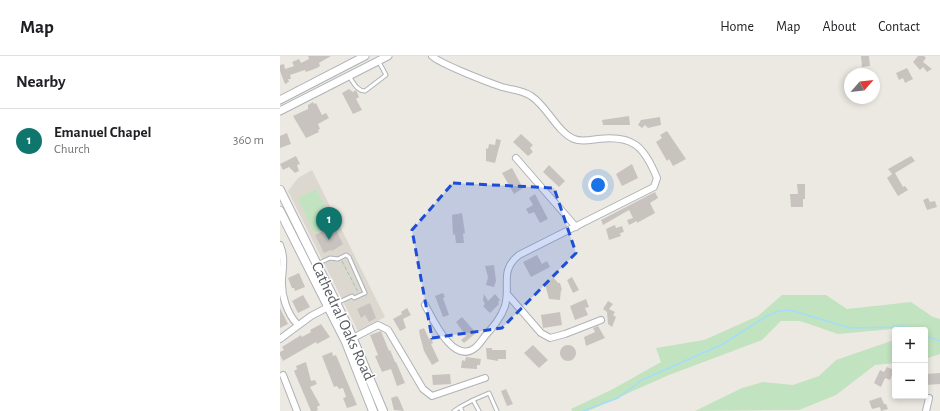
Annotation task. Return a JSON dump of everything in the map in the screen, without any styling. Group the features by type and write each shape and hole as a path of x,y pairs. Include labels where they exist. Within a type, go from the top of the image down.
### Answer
{"main road":[{"name":"Cathedral Oaks Road","path":"280,190 353,338 383,411"},
{"name":"Cathedral Oaks Road","path":"280,211 346,342 373,411"}],"street":[{"path":"280,100 365,56"},
{"path":"280,111 388,56"},
{"path":"425,305 438,330 446,340 458,350 464,352 475,348 500,317 504,308 507,294 508,267 512,261 519,255 654,187 657,178 644,152 638,146 624,139 574,140 567,136 532,96 495,85 432,56"},
{"path":"516,158 576,227"},
{"path":"280,245 284,259 282,293 290,315 298,325"},
{"path":"507,294 541,333 550,338 566,334 600,320"},
{"path":"280,339 298,325 336,303"},
{"path":"353,338 378,326 388,330 423,389 432,396 485,378"},
{"path":"283,375 297,411"},
{"path":"926,411 929,398"}],"lane":[{"path":"349,76 359,89 365,91 386,75 378,61"},
{"path":"317,264 330,258 346,255 348,256 366,291 357,298 352,296 336,303"},
{"path":"454,411 489,393 497,411"},
{"path":"473,400 479,411"},
{"path":"460,407 462,411"}],"path":[{"path":"341,257 360,294"}],"highlighted area":[{"path":"453,183 554,188 576,253 502,328 432,338 412,230"}],"shaded area":[{"path":"312,170 385,317 358,331 288,191 298,178"}],"green space":[{"path":"316,189 330,214 328,215 332,225 314,233 298,198"},
{"path":"782,295 826,295 847,309 911,302 933,317 940,319 940,354 928,358 928,327 892,327 892,329 838,334 800,321 781,321 762,340 669,375 588,411 572,411 571,409 613,389 661,362 656,348 704,340 758,316"},
{"path":"892,341 892,363 875,365 836,395 799,410 695,411 742,388 763,382 793,385 819,376 836,360"}],"building":[{"path":"308,56 331,56 319,63 320,66 317,68 290,75 291,79 288,79 289,82 285,84 280,71 280,65 284,64 285,69 294,66 292,62 299,59 301,63 309,59"},
{"path":"861,56 869,56 870,66 862,67"},
{"path":"918,56 924,56 926,58 923,62 932,69 927,72 923,67 920,70 913,62"},
{"path":"907,68 913,79 905,83 903,78 899,80 896,73"},
{"path":"349,89 353,92 356,90 359,97 356,99 362,110 353,114 342,93"},
{"path":"313,102 314,104 316,103 322,115 326,113 329,118 318,124 320,129 318,130 319,132 306,138 293,116 308,109 308,105"},
{"path":"629,116 630,125 603,125 602,120"},
{"path":"660,117 661,125 648,128 645,125 642,128 638,125 641,120"},
{"path":"667,131 686,159 673,166 669,159 667,161 656,142 662,138 660,135"},
{"path":"287,133 291,144 280,148 280,136"},
{"path":"521,134 533,145 530,148 533,152 528,156 513,142"},
{"path":"496,139 501,140 495,163 486,161 486,148 488,149 489,144 495,145"},
{"path":"296,156 300,164 297,165 299,171 295,173 289,167 283,170 280,164"},
{"path":"911,156 915,161 895,173 903,187 905,186 908,190 898,196 887,178 892,174 888,169"},
{"path":"632,164 638,178 622,186 616,174"},
{"path":"549,165 565,181 559,187 543,172"},
{"path":"512,168 523,188 514,194 502,173"},
{"path":"797,184 805,184 805,199 803,199 803,207 791,207 790,194 798,194"},
{"path":"655,192 658,198 650,203 655,213 637,223 637,221 629,225 627,220 633,218 629,210 603,225 601,220"},
{"path":"535,194 548,219 540,223 534,212 529,214 526,209 533,205 529,198"},
{"path":"928,198 930,202 935,201 937,207 927,210 923,200"},
{"path":"462,213 465,233 463,234 464,243 456,243 455,234 453,235 452,215"},
{"path":"615,225 616,228 622,226 624,232 620,233 621,236 609,240 606,229"},
{"path":"334,226 343,244 332,251 331,250 324,253 315,235"},
{"path":"537,255 542,264 547,261 550,267 531,277 523,262"},
{"path":"494,265 496,281 494,287 486,285 488,277 485,266"},
{"path":"299,273 305,287 295,291 294,288 292,288 288,278"},
{"path":"553,277 558,283 560,283 562,290 560,300 549,299 545,284"},
{"path":"572,277 579,290 573,293 567,280"},
{"path":"443,293 445,297 443,298 449,315 443,317 435,296"},
{"path":"484,294 488,301 495,294 500,300 498,302 499,304 490,313 483,306 485,304 483,300"},
{"path":"303,295 310,307 298,313 292,301"},
{"path":"586,299 589,307 585,308 588,315 575,320 570,306"},
{"path":"608,301 613,304 609,309 615,312 613,315 616,317 612,327 608,324 607,312 603,309"},
{"path":"370,303 376,318 369,322 365,315 361,318 357,309"},
{"path":"280,308 288,324 280,328"},
{"path":"407,308 411,315 403,319 406,328 400,331 393,319 402,314 401,312"},
{"path":"560,312 562,325 543,328 541,315"},
{"path":"462,317 476,333 464,343 461,340 466,336 456,322"},
{"path":"321,324 330,337 317,344 316,342 283,361 280,355 280,352 284,350 282,347 301,335 302,337 311,332 310,330"},
{"path":"598,326 605,338 586,346 584,337 595,332 593,328"},
{"path":"424,328 429,339 431,338 433,343 431,344 439,361 432,365 424,351 420,336 419,330"},
{"path":"381,331 405,383 397,386 391,369 382,372 375,356 378,355 370,335"},
{"path":"533,345 548,360 539,368 524,353"},
{"path":"568,345 574,347 576,353 574,359 568,361 562,359 560,353 562,347"},
{"path":"486,348 492,348 492,350 506,350 506,359 498,359 498,361 487,359"},
{"path":"332,352 333,356 336,355 357,405 347,408 343,398 346,397 343,388 339,389 337,386 334,387 322,356"},
{"path":"466,357 481,359 480,365 477,365 477,369 461,368 462,360 465,361"},
{"path":"306,362 311,381 315,380 317,384 310,387 320,405 317,407 318,410 316,411 311,411 294,371 297,369 296,366"},
{"path":"887,367 892,369 890,380 885,378 881,387 874,383 880,370 884,372"},
{"path":"940,373 940,384 928,385 928,374"},
{"path":"450,374 451,384 433,385 432,375"},
{"path":"506,389 513,404 507,406 501,391"},
{"path":"397,396 404,411 394,410 391,398"},
{"path":"881,397 888,409 881,411 880,407 872,409 869,401"}],"waterway":[{"path":"583,411 618,398 642,380 723,344 767,316 778,311 790,310 850,328 892,327"},
{"path":"928,337 940,341"}],"place":[{"name":"Emanuel Chapel","path":"329,240"}]}
